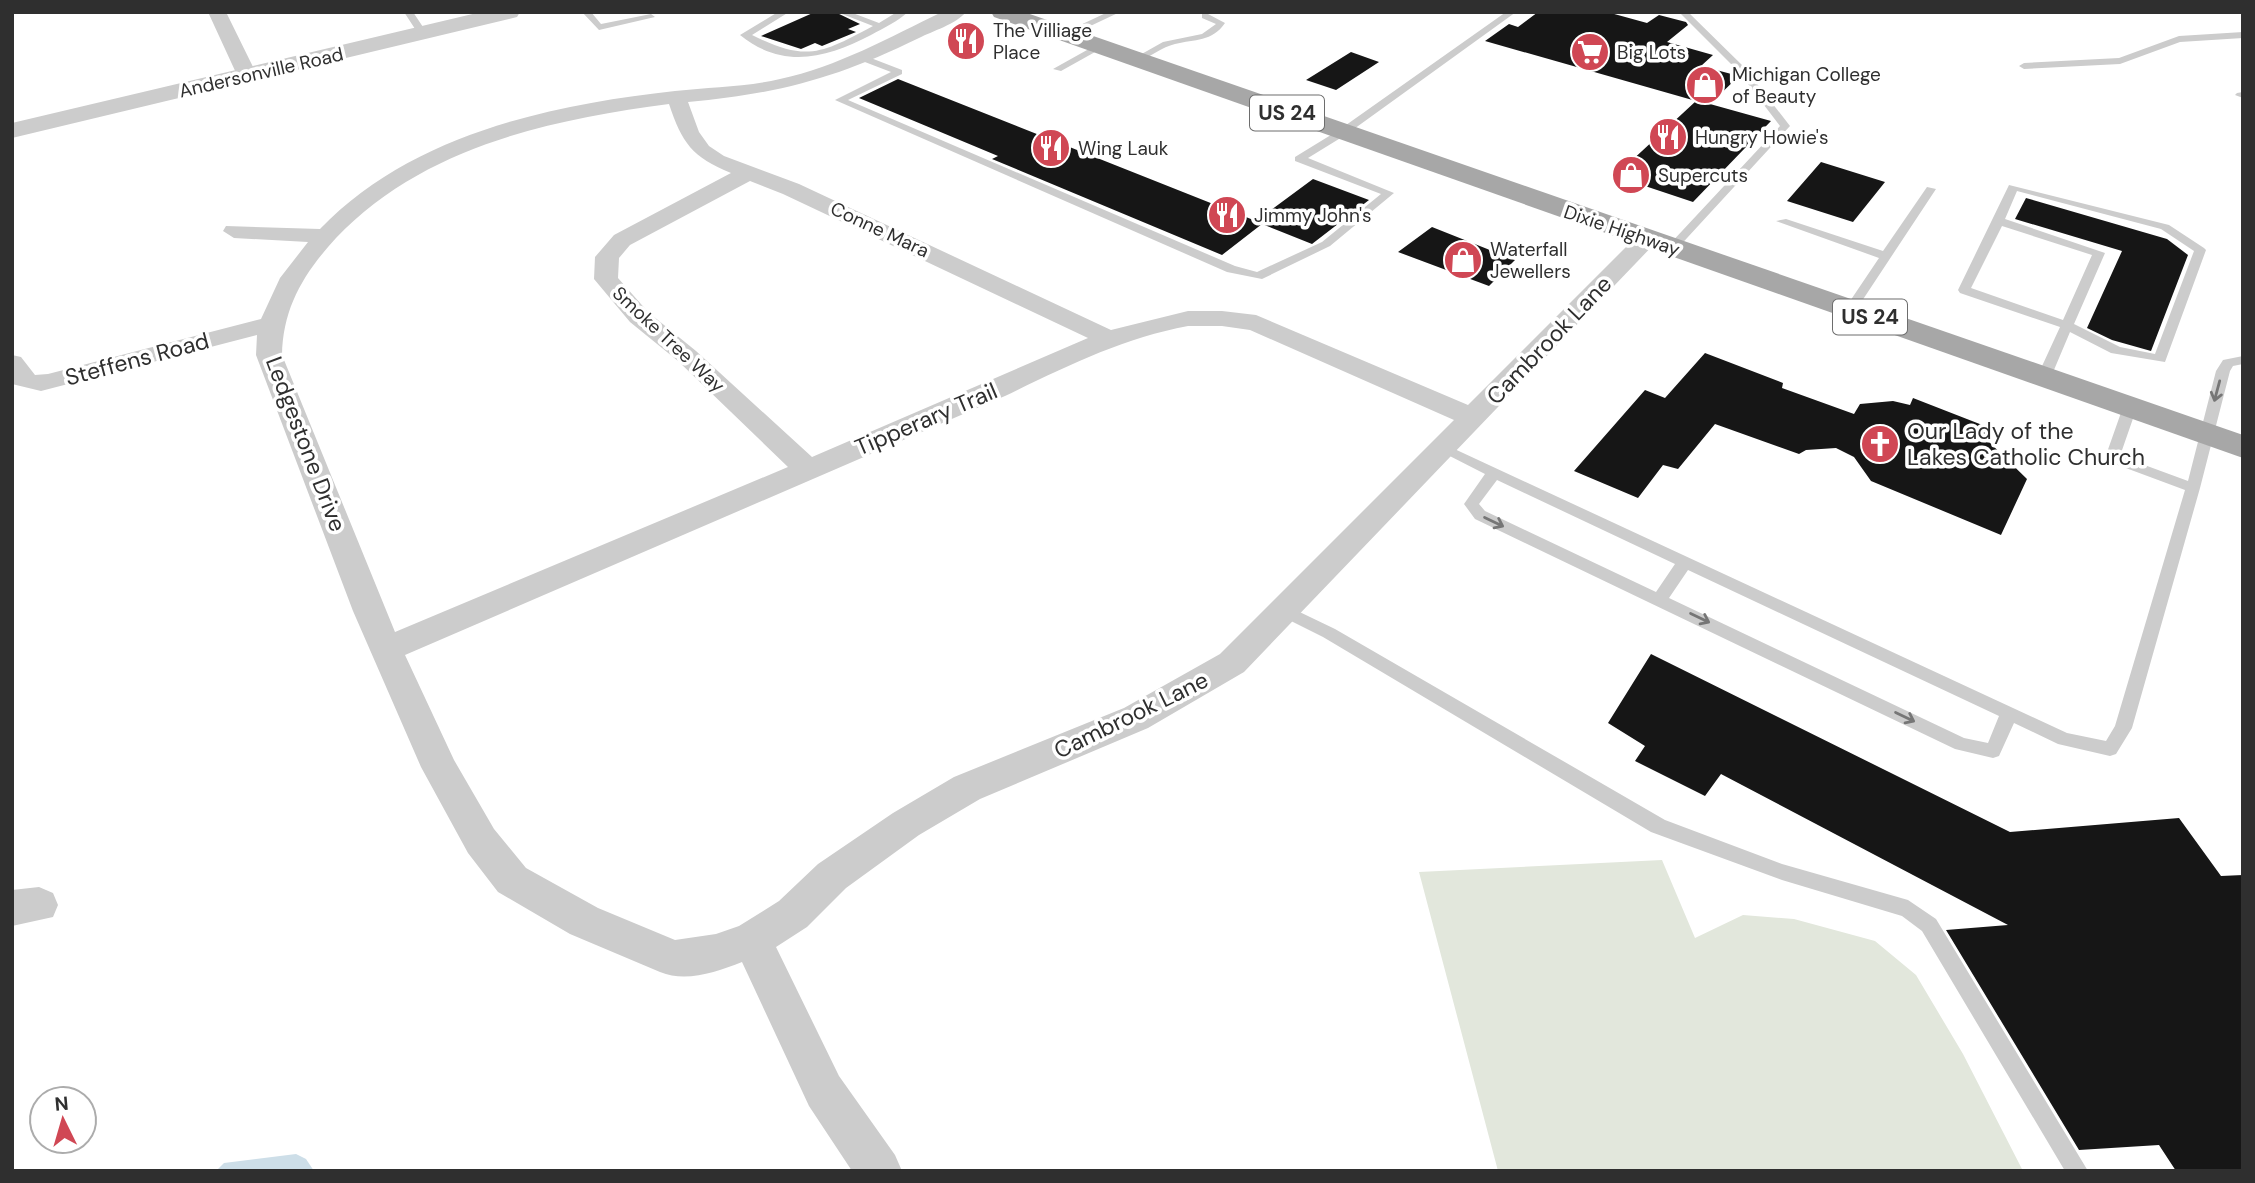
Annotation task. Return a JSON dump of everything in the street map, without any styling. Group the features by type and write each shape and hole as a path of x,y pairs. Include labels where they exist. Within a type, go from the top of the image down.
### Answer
{"main road":[{"name":"Dixie Highway","path":"1002,12 2243,447"}],"street":[{"path":"217,12 247,75"},
{"name":"Ledgestone Drive","path":"752,940 716,953 674,959 584,921 512,880 481,841 439,767 386,649 270,355 271,324 277,300 325,236 382,186 440,155 493,134 558,117 676,97 770,87 814,76 957,12"},
{"name":"Andersonville Road","path":"12,131 495,14"},
{"name":"Conne Mara","path":"676,97 680,117 702,150 724,164 923,249 1110,339"},
{"name":"Smoke Tree Way","path":"748,173 621,240 607,257 606,279 639,317 687,356 808,470"},
{"path":"234,231 325,236"},
{"name":"Cambrook Lane","path":"752,940 793,914 832,876 906,824 967,788 1136,718 1232,663 1473,418 1660,243"},
{"name":"Tipperary Trail","path":"386,649 1110,339 1153,325 1187,318 1256,323 1473,418"},
{"name":"Steffens Road","path":"16,376 32,384 73,376 271,324"},
{"path":"752,940 824,1091 879,1171"}],"lane":[{"path":"408,12 422,33"},
{"path":"586,12 600,27 650,17"},
{"path":"785,12 745,35 793,56 819,52 880,26 904,12"},
{"path":"841,12 880,26"},
{"path":"1065,35 1116,12"},
{"path":"860,57 899,72 840,100 1231,269 1258,276 1325,244 1389,193 1302,160 1512,12"},
{"path":"1660,243 1785,126 1741,69 1683,12"},
{"path":"1136,60 1172,42 1198,39 1218,28 1221,23 1205,16"},
{"path":"760,26 773,32"},
{"path":"2024,65 2120,61 2179,39 2243,36"},
{"path":"807,47 819,52"},
{"path":"1058,69 1099,47"},
{"path":"2013,187 2165,227 2200,250 2160,359 2116,350 2067,324 1964,289 2000,222 2013,187"},
{"path":"1850,310 1931,189"},
{"path":"1782,222 1886,256"},
{"path":"2000,222 2099,253 2044,377"},
{"path":"1443,449 2064,739 2110,749 2123,728 2193,488 2223,371 2228,363 2243,360"},
{"path":"2130,407 2112,458 2193,488"},
{"path":"1494,473 1471,504 1480,515 1961,744 1993,751 2009,714"},
{"path":"1658,601 1685,562"},
{"path":"1285,611 1329,633 1658,826 1782,872 1908,909 1929,925 2077,1170"}],"shaded area":[{"path":"1662,860 1695,938 1743,915 1794,919 1875,941 1916,975 1963,1054 2023,1171 1498,1171 1419,872"},
{"path":"296,1154 306,1159 314,1171 216,1171 224,1163"}],"building":[{"path":"815,12 835,12 860,24 848,29 856,32 822,46 815,43 801,49 761,36"},
{"path":"1538,12 1607,12 1647,23 1659,15 1686,22 1688,25 1667,42 1713,55 1701,66 1739,76 1710,104 1771,121 1693,202 1615,176 1696,101 1485,41 1509,24 1518,27"},
{"path":"1351,52 1379,62 1336,90 1306,80"},
{"path":"898,79 1256,221 1313,179 1369,200 1312,244 1262,224 1222,255 992,159 998,156 859,98"},
{"path":"1821,162 1885,182 1853,222 1787,201"},
{"path":"2026,198 2167,239 2188,255 2151,351 2112,340 2087,328 2122,251 2015,219"},
{"name":"Waterfall Jewellers","path":"1432,227 1515,260 1489,286 1398,252"},
{"name":"Our Lady of the Lakes Catholic Church","path":"1705,353 1783,383 1782,388 1854,414 1860,404 1893,401 1910,405 1913,398 1990,428 1985,438 2027,479 2001,535 1871,481 1854,457 1836,448 1806,450 1799,454 1715,424 1678,469 1663,465 1638,498 1574,471 1645,390 1665,398"},
{"path":"1651,654 2010,832 2179,818 2221,876 2243,875 2243,1171 2176,1171 2159,1145 2079,1150 1946,930 2008,925 1721,774 1705,796 1635,761 1645,746 1608,723"}],"place":[{"name":"The Villiage Place","path":"966,41"},
{"name":"Big Lots","path":"1590,52"},
{"name":"Michigan College of Beauty","path":"1705,85"},
{"name":"Hungry Howie's","path":"1668,137"},
{"name":"Wing Lauk","path":"1051,148"},
{"name":"Supercuts","path":"1631,175"},
{"name":"Jimmy John's","path":"1227,215"},
{"name":"Waterfall Jewellers","path":"1463,260"},
{"name":"Our Lady of the Lakes Catholic Church","path":"1880,444"}]}
